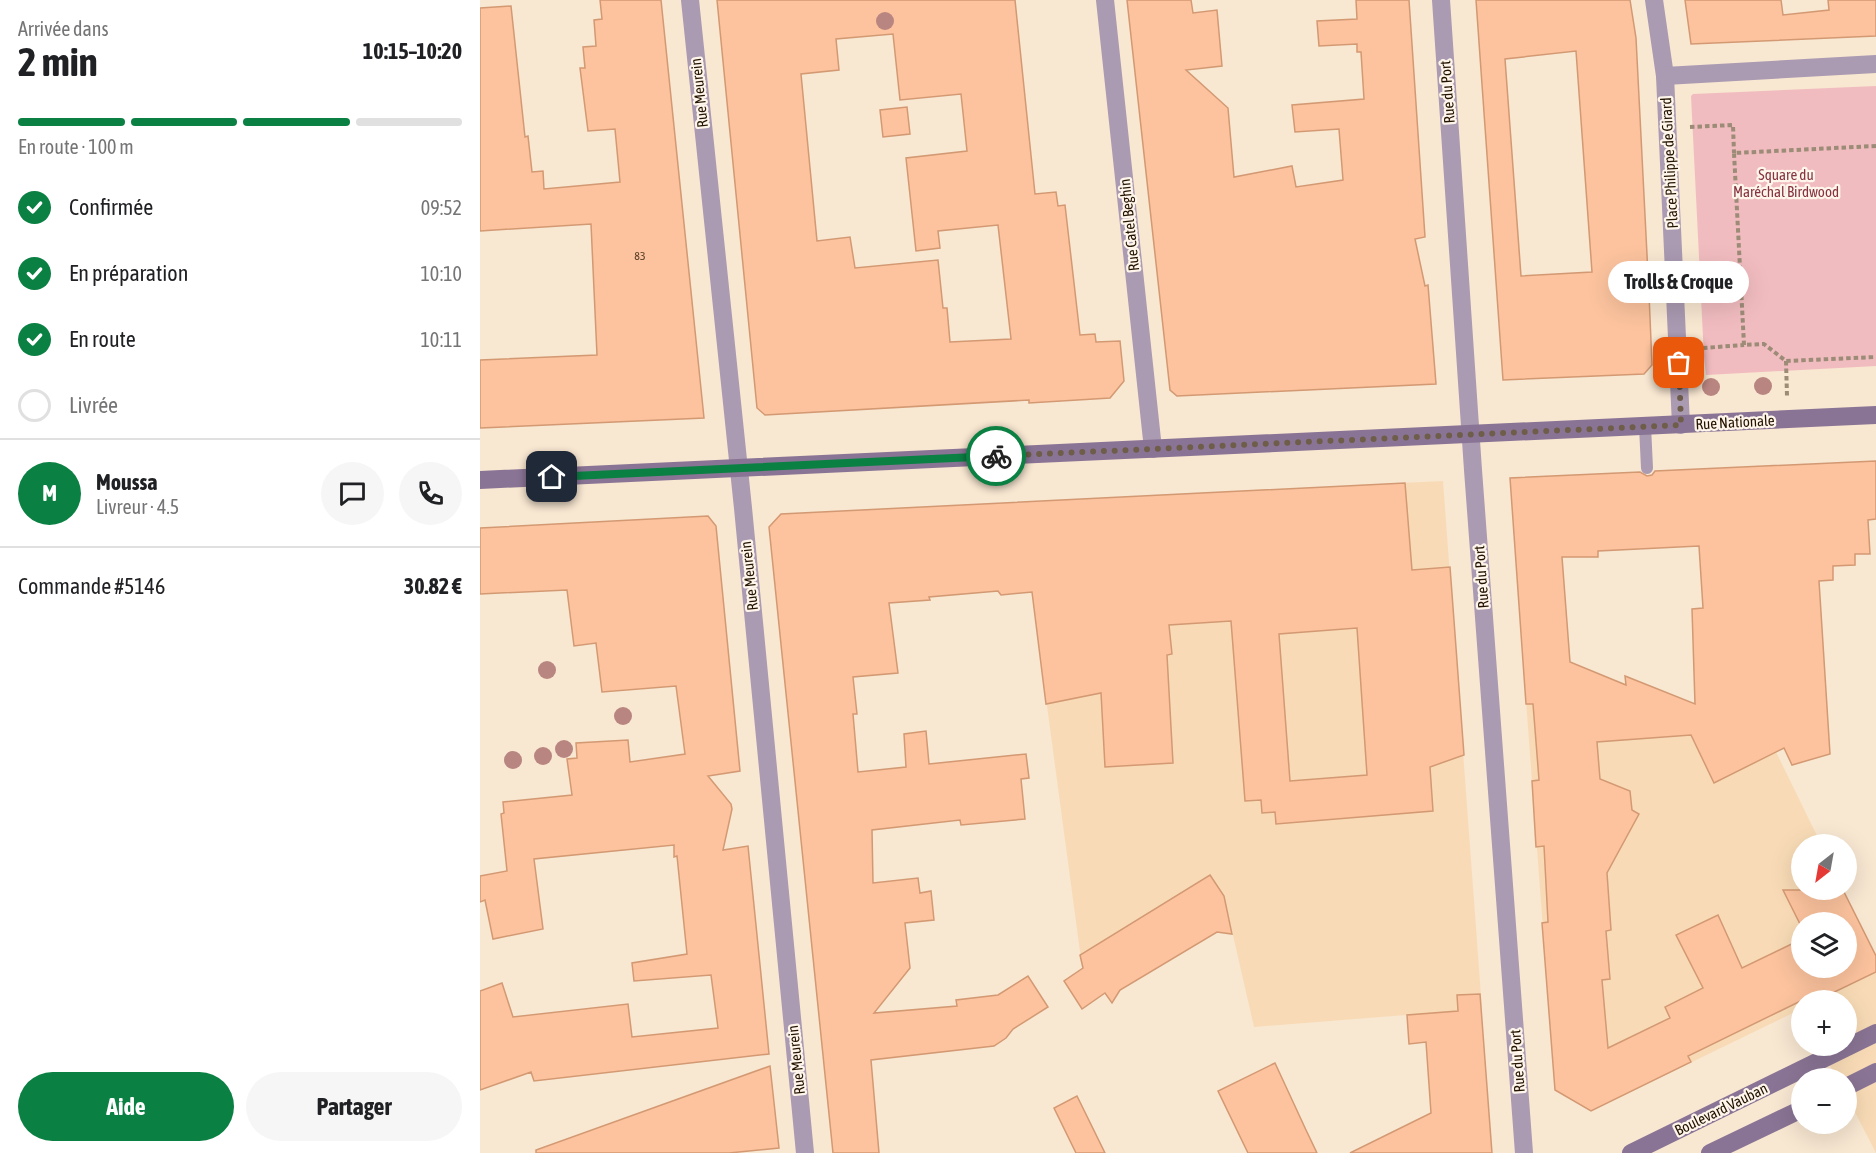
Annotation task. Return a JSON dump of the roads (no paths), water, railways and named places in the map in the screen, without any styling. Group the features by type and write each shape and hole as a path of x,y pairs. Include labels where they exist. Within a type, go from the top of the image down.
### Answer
{"street":[{"name":"Rue Meurein","path":"690,0 804,1153"},
{"name":"Rue Catel Beghin","path":"1105,0 1153,449"},
{"name":"Rue du Port","path":"1440,0 1524,1153"},
{"path":"1654,0 1665,76"},
{"name":"Place Philippe de Girard","path":"1681,425 1665,76 1876,64"},
{"name":"Rue Nationale","path":"480,480 1876,415"},
{"name":"Boulevard Vauban","path":"1631,1153 1876,1033"},
{"path":"1857,1082 1876,1072"},
{"path":"1710,1153 1791,1113"}],"lane":[{"path":"1646,426 1647,468"}],"place":[{"name":"Trolls & Croque","path":"1679,363"}],"park label":[{"name":"Square du Maréchal Birdwood","path":"1786,182"}]}
